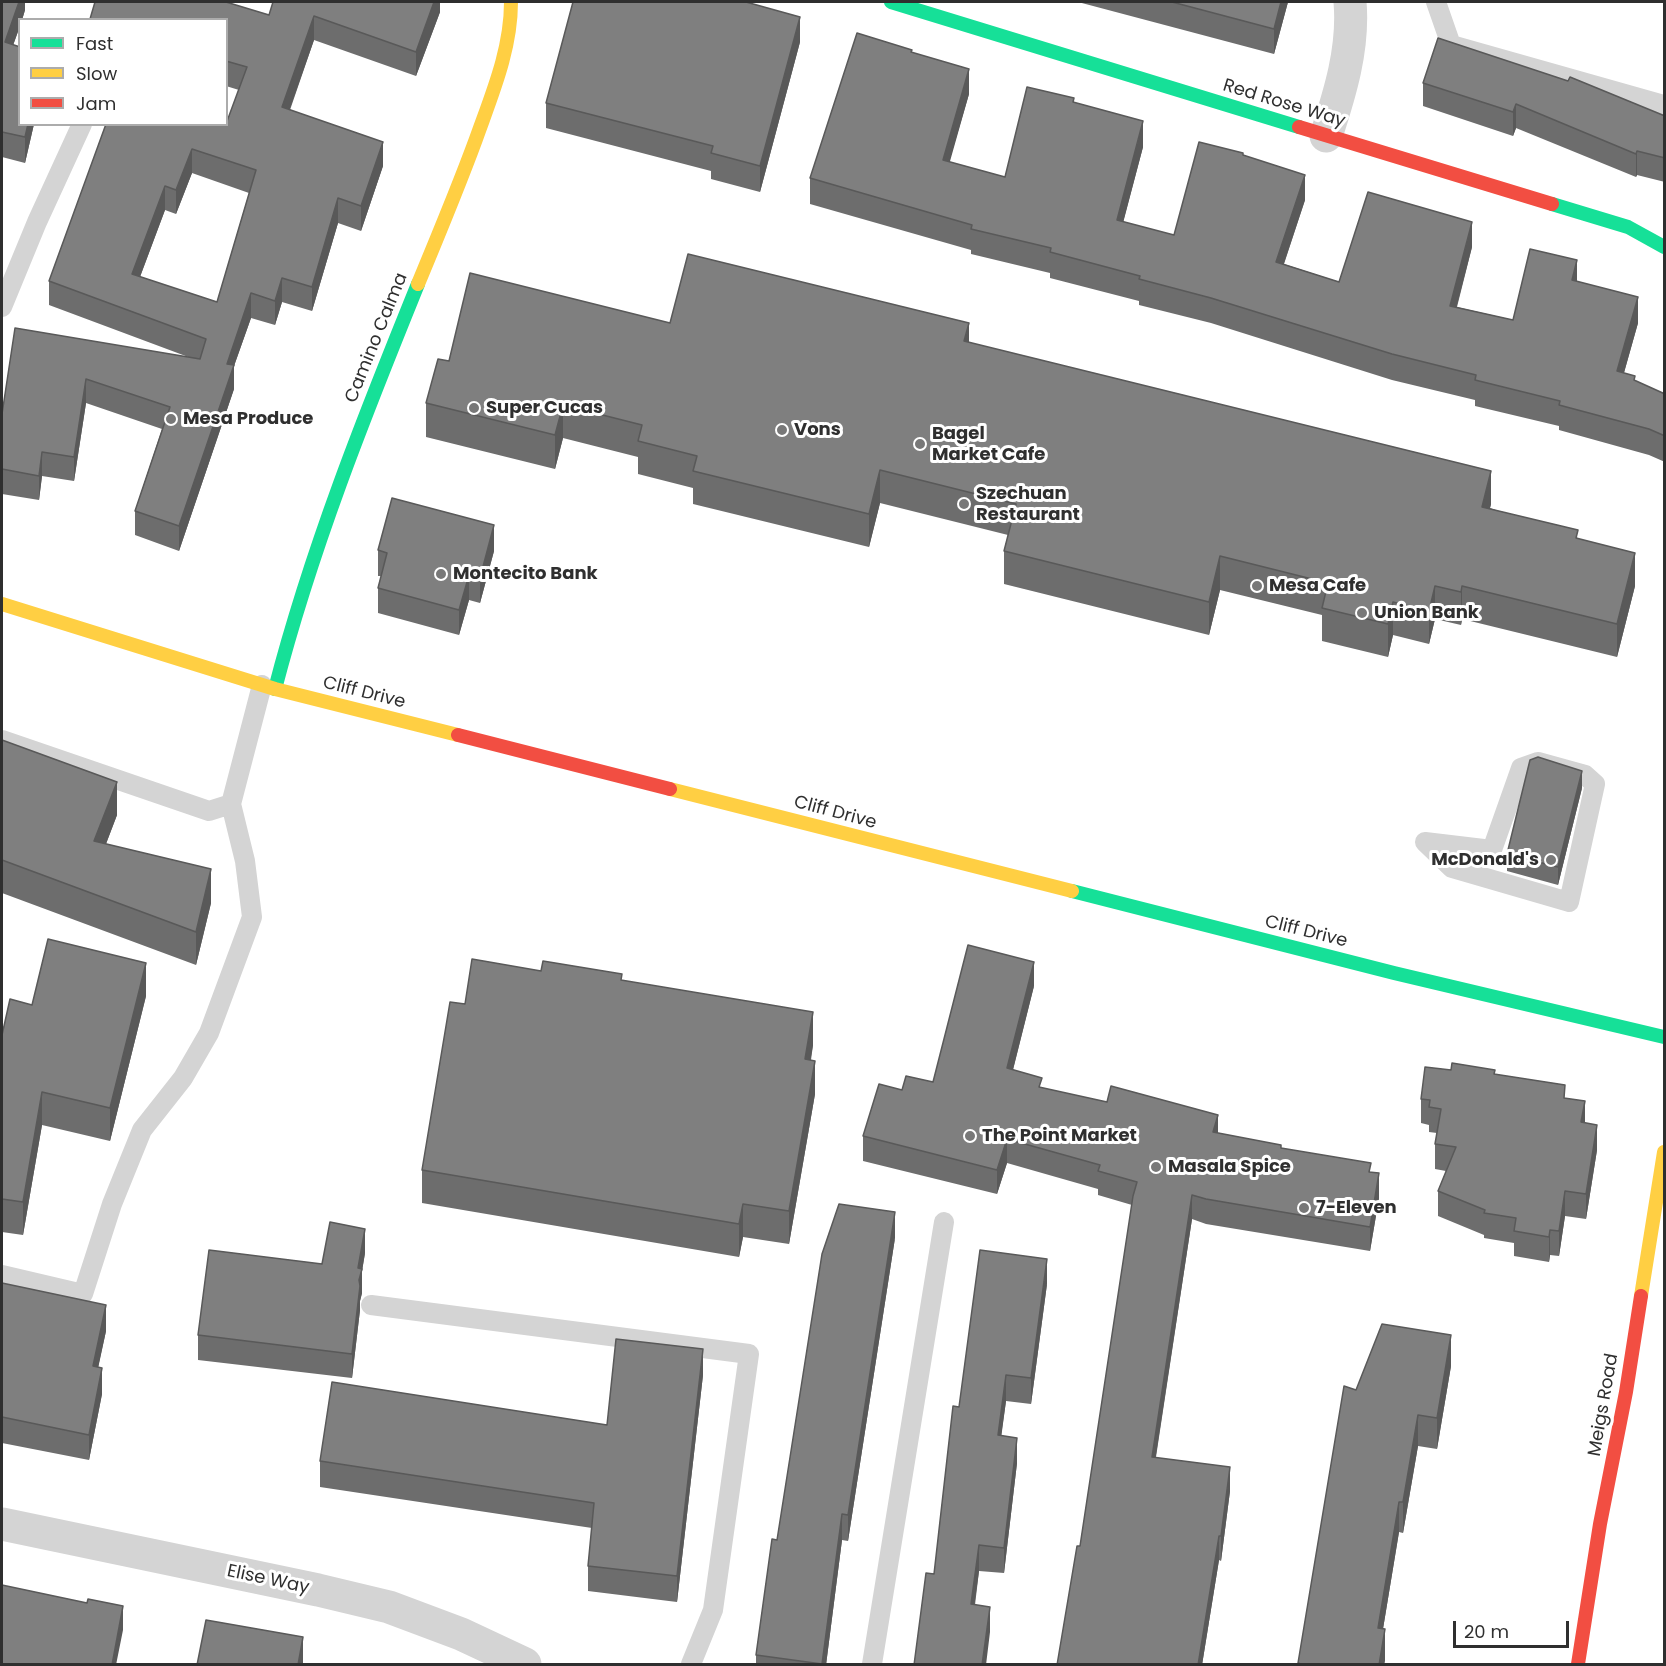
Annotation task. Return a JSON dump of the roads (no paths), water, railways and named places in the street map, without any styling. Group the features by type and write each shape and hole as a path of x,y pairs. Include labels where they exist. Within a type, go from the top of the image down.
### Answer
{"main road":[{"name":"Camino Calma","path":"268,687 344,467 470,157 503,64 512,15 511,2"},
{"name":"Red Rose Way","path":"891,2 1628,227 1665,247"},
{"name":"Cliff Drive","path":"2,604 268,687 1394,973 1665,1037"},
{"name":"Meigs Road","path":"1578,1665 1600,1524 1626,1392 1665,1152"}],"street":[{"path":"1326,136 1344,80 1352,20 1350,2"},
{"name":"Elise Way","path":"2,1524 389,1607 461,1634 525,1665"}],"lane":[{"path":"1436,2 1451,45 1665,105"},
{"path":"2,307 80,126"},
{"path":"2,1275 83,1294 112,1204 142,1130 183,1078 209,1033 252,917 245,861 231,804 268,687"},
{"path":"2,740 209,811 231,804"},
{"path":"1538,762 1585,775 1595,784 1569,902 1452,868 1425,842 1492,850 1521,768 1538,762"},
{"path":"872,1665 944,1222"},
{"path":"371,1305 749,1354 713,1610 691,1665"}],"place":[{"name":"Super Cucas","path":"474,408"},
{"name":"Mesa Produce","path":"171,419"},
{"name":"Vons","path":"782,430"},
{"name":"Bagel Market Cafe","path":"920,444"},
{"name":"Szechuan Restaurant","path":"964,504"},
{"name":"Montecito Bank","path":"441,574"},
{"name":"Mesa Cafe","path":"1257,586"},
{"name":"Union Bank","path":"1362,613"},
{"name":"McDonald's","path":"1551,860"},
{"name":"The Point Market","path":"970,1136"},
{"name":"Masala Spice","path":"1156,1167"},
{"name":"7-Eleven","path":"1304,1208"}]}
